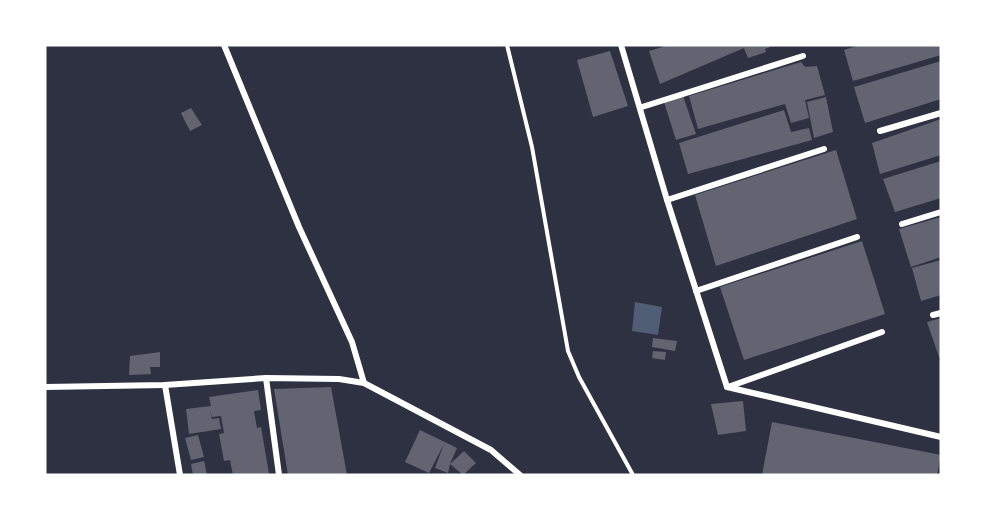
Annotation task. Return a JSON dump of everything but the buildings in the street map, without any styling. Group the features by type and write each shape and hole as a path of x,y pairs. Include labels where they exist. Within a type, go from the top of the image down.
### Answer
{"street":[{"path":"224,45 299,227 352,342 364,383"},
{"path":"621,45 642,107 667,200 727,387"},
{"path":"642,107 803,56"},
{"path":"880,131 941,113"},
{"path":"667,200 824,149"},
{"path":"902,224 941,212"},
{"path":"696,291 857,237"},
{"path":"933,315 941,313"},
{"path":"727,387 882,332"},
{"path":"266,378 279,475"},
{"path":"45,387 165,385 266,378 339,379 364,383 492,450 520,475"},
{"path":"165,385 180,475"},
{"path":"727,387 941,437"}],"lane":[{"path":"507,45 532,147 568,351 579,377 633,475"}],"water":[{"path":"635,302 662,307 658,335 632,331"}]}
